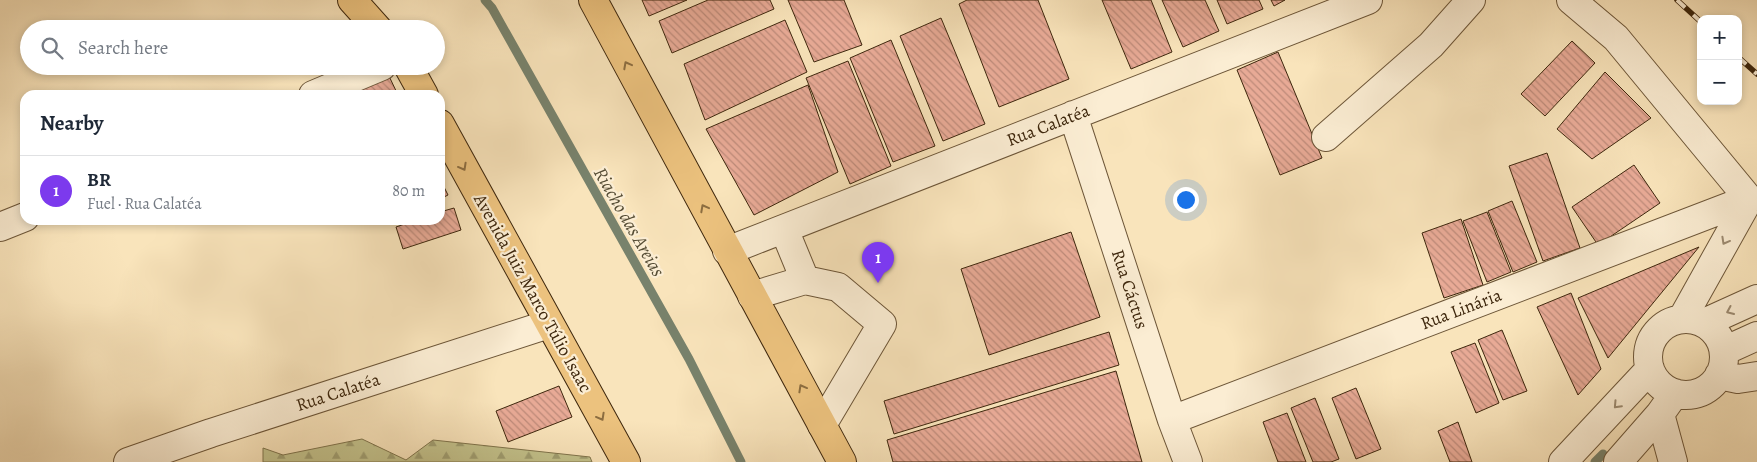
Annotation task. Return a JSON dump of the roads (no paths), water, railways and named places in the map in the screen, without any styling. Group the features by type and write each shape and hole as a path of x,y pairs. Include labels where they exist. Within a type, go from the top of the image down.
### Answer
{"main road":[{"path":"352,0 370,20"},
{"path":"593,0 842,462"},
{"path":"413,75 421,90"},
{"name":"Avenida Juiz Marco Túlio Isaac","path":"445,133 626,462"}],"street":[{"name":"Rua Calatéa","path":"727,251 1368,0"},
{"path":"1326,137 1431,45 1471,0"},
{"path":"1571,0 1616,38 1749,199 1693,321"},
{"path":"325,90 361,75"},
{"name":"Rua Cáctus","path":"1073,115 1172,420 1188,462"},
{"name":"Rua Linária","path":"1172,420 1749,199"},
{"path":"0,227 20,219"},
{"path":"784,229 805,280"},
{"path":"752,296 805,280 838,287 882,324 822,425"},
{"path":"1673,462 1664,388 1656,380 1650,369 1648,356 1651,343 1658,331 1669,323 1693,321 1757,299"},
{"path":"1693,321 1714,330 1720,340 1722,363 1738,379 1757,376"},
{"name":"Rua Calatéa","path":"128,462 211,432 550,324"},
{"path":"1618,462 1667,404 1700,392 1711,385 1722,363 1757,336"},
{"path":"1563,462 1650,369"}],"waterway":[{"name":"Riacho das Areias","path":"485,0 492,8 689,359 741,462"},
{"path":"1595,462 1603,454"}],"railway":[{"path":"1677,0 1697,18"},
{"path":"1741,60 1757,74"}],"place":[{"name":"BR","path":"878,283"}]}
